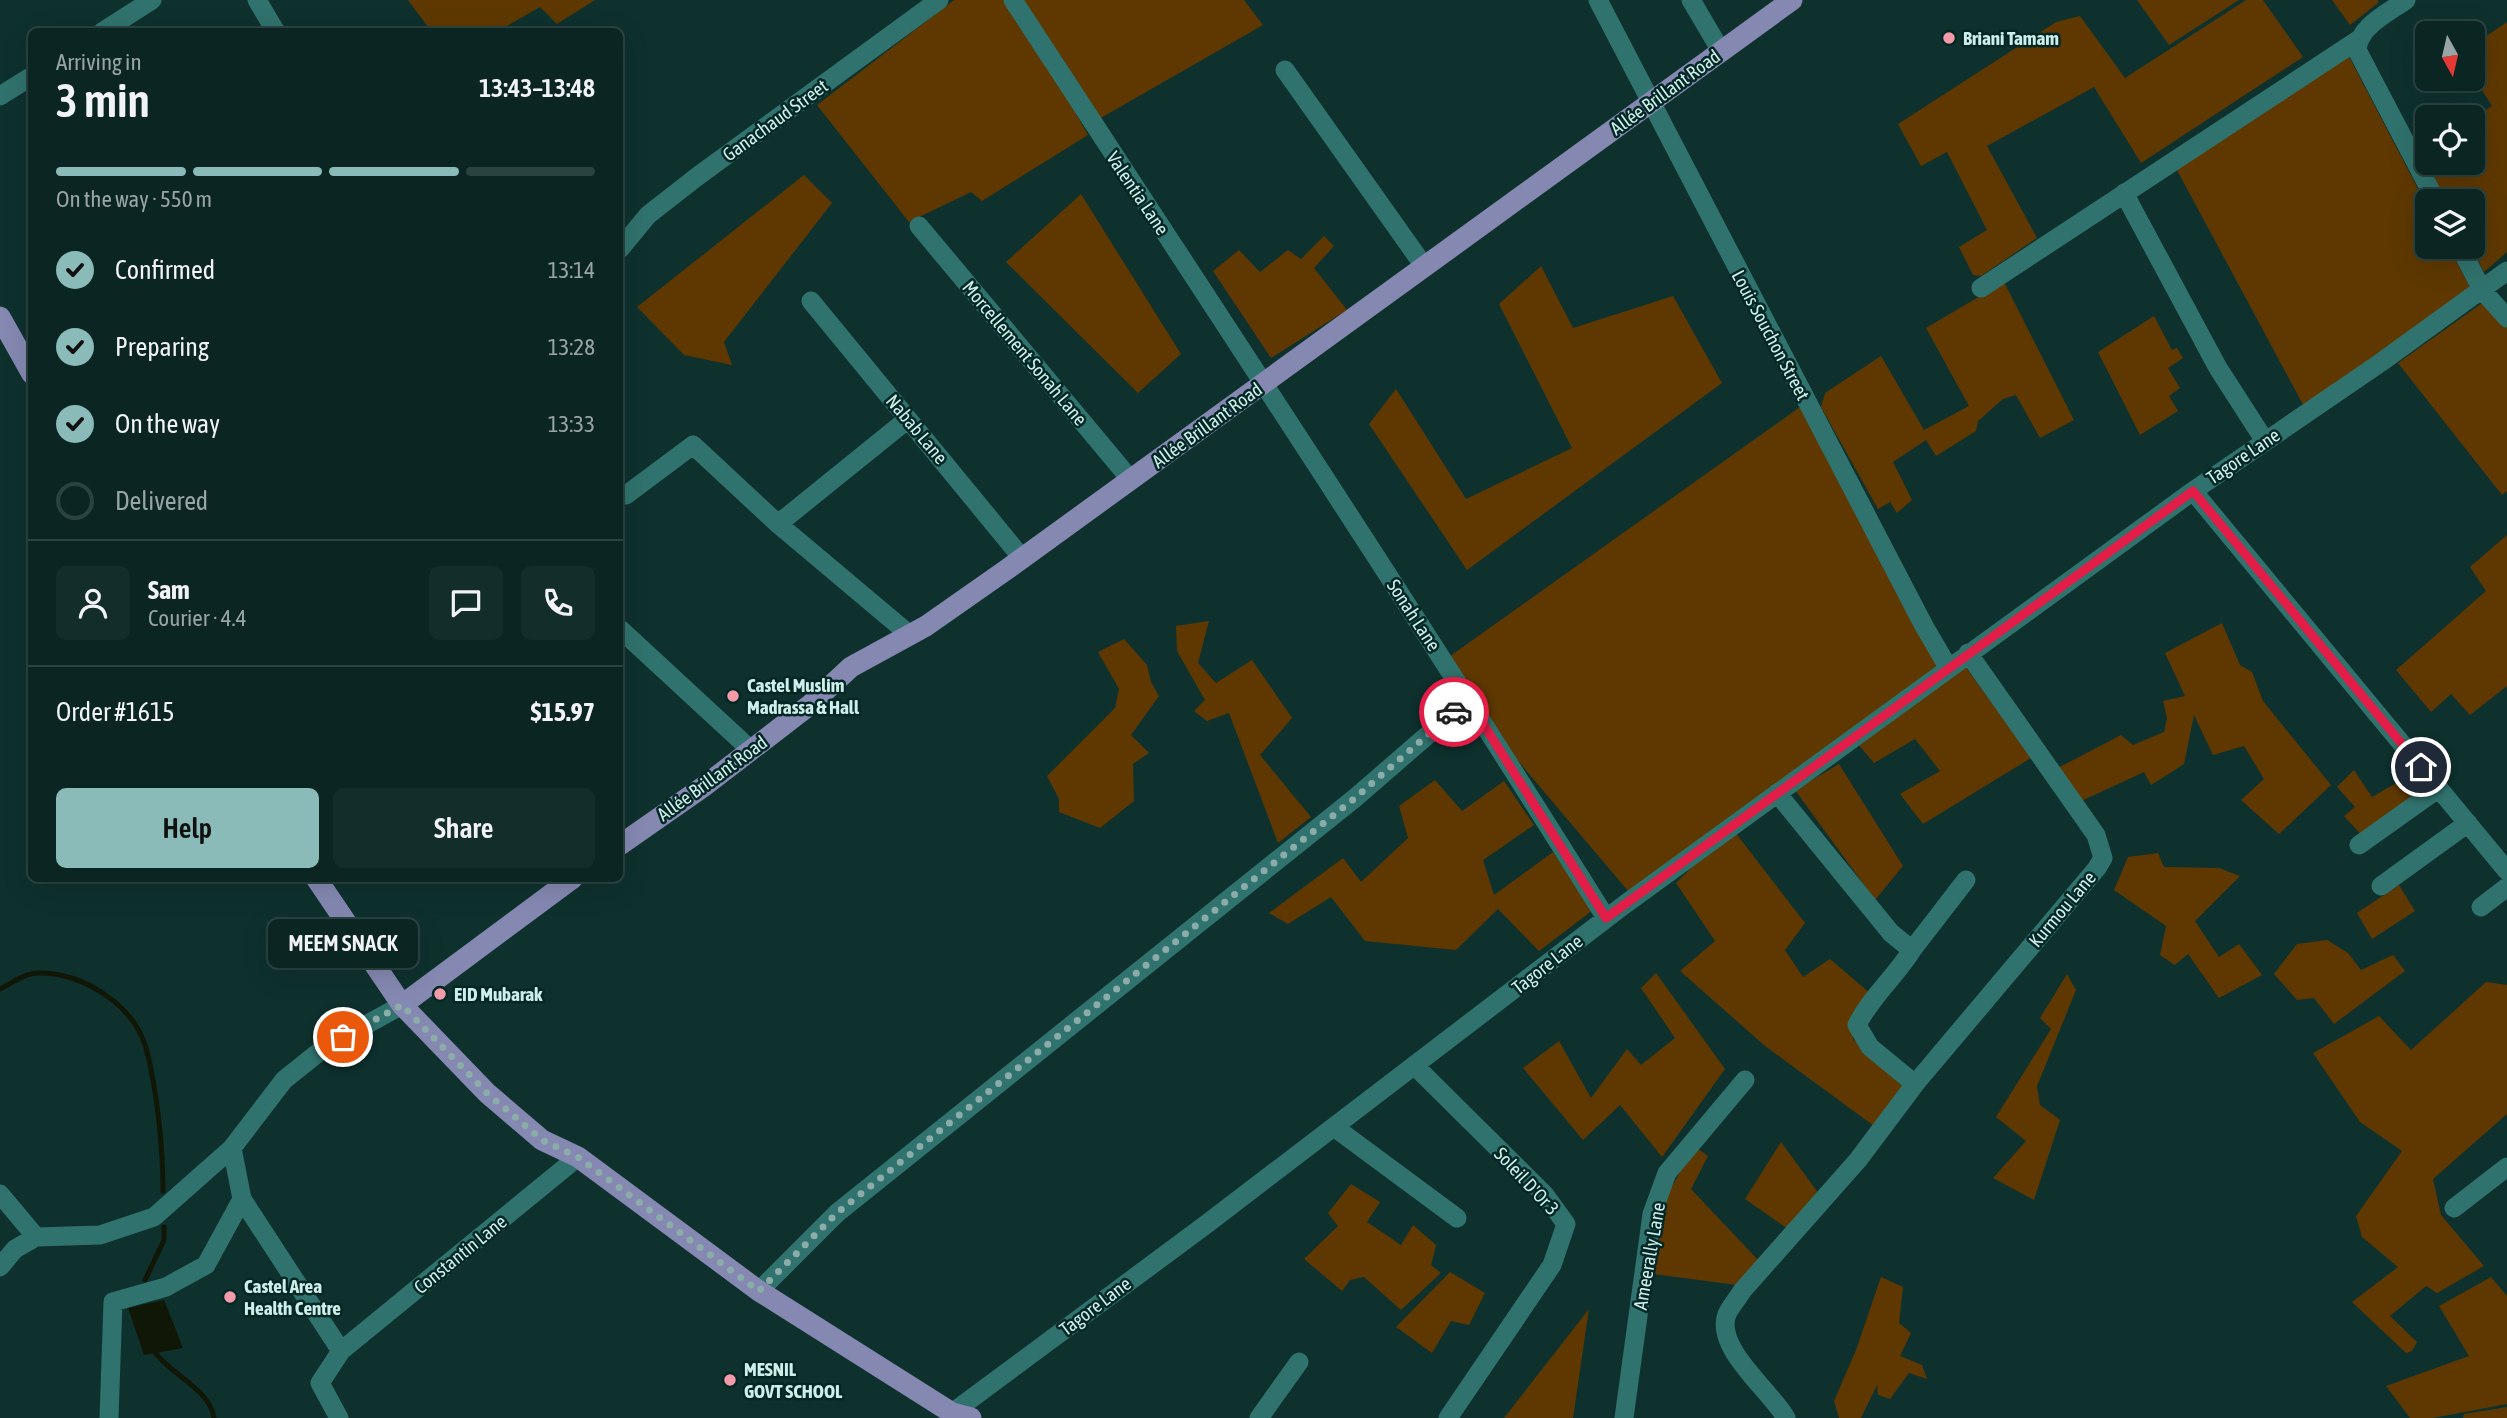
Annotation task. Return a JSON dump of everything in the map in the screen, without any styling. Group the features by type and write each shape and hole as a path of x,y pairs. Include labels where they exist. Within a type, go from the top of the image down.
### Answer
{"main road":[{"name":"Allée Brillant Road","path":"623,843 811,704 851,667 910,635 1022,558 1263,380 1792,0"},
{"path":"0,317 28,367"},
{"path":"319,882 402,1005 487,1093 542,1140 578,1157 759,1291 958,1416"},
{"path":"402,1005 568,882"}],"street":[{"path":"257,0 274,28"},
{"name":"Ganachaud Street","path":"623,245 648,215 698,176 939,0"},
{"name":"Valentia Lane","path":"1013,0 1132,186 1222,314 1263,380"},
{"name":"Louis Souchon Street","path":"1598,0 1923,626 1948,667"},
{"path":"1691,0 1721,51"},
{"path":"2406,0 2363,31 2357,50 2430,189"},
{"path":"107,28 140,3"},
{"path":"1981,288 2358,40"},
{"path":"1285,71 1424,265"},
{"path":"0,96 28,78"},
{"path":"2124,193 2218,368 2265,441"},
{"name":"Morcellement Sonah Lane","path":"919,226 1131,480"},
{"path":"2471,259 2494,281 2507,318"},
{"name":"Tagore Lane","path":"958,1416 1606,918 2193,491 2494,281"},
{"name":"Nabab Lane","path":"811,301 1022,558"},
{"name":"Sonah Lane","path":"1263,380 1606,918"},
{"path":"778,524 908,419"},
{"path":"626,495 693,445 778,524 910,635"},
{"path":"2193,491 2507,871"},
{"path":"623,632 751,750"},
{"name":"Kurmou Lane","path":"1786,1418 1758,1387 1724,1334 1727,1314 1742,1291 1866,1150 1916,1084 2103,858 2096,835 1968,653"},
{"path":"759,1291 837,1213 1355,798 1468,700"},
{"path":"2359,845 2439,788"},
{"path":"1777,793 1891,933 1912,950"},
{"path":"2381,886 2468,823"},
{"path":"1916,1084 1870,1047 1857,1025 1863,1013 1896,975 1966,880"},
{"path":"2481,907 2507,887"},
{"path":"0,1267 15,1249 36,1237 100,1235 155,1217 232,1148 284,1080 324,1048 402,1005"},
{"name":"Soleil D'Or 3","path":"1415,1066 1545,1195 1566,1224 1552,1265 1448,1418"},
{"name":"Ameerally Lane","path":"1624,1418 1652,1214 1667,1173 1745,1080"},
{"path":"1334,1127 1457,1217"},
{"path":"232,1148 242,1199 341,1351"},
{"name":"Constantin Lane","path":"339,1418 320,1383 341,1351 578,1157"},
{"path":"2454,1208 2507,1167"},
{"path":"0,1195 36,1237"},
{"path":"109,1418 112,1309 115,1301 166,1287 206,1265 242,1199"},
{"path":"1259,1418 1298,1362"}],"shaded area":[{"path":"408,0 595,0 557,24 540,7 503,28 429,28"},
{"path":"954,0 1011,0 1088,135 982,201 971,192 909,222 817,105"},
{"path":"1013,0 1244,0 1263,25 1092,123"},
{"path":"2137,0 2239,0 2169,45"},
{"path":"2246,0 2263,0 2303,57 2141,163 2094,87 1987,146 2037,238 1981,276 1973,275 1959,247 1987,230 1947,152 1921,166 1898,124 2056,22 2080,16 2125,78"},
{"path":"2332,0 2378,0 2378,3 2350,25"},
{"path":"2507,22 2507,252 2484,272 2477,259 2485,259 2485,189 2440,189 2432,175 2485,175 2485,110 2492,106 2482,91 2485,91 2485,37"},
{"path":"2346,51 2418,189 2415,189 2415,259 2455,259 2474,295 2307,412 2171,159"},
{"path":"804,175 832,203 724,342 732,365 684,355 637,307"},
{"path":"1081,194 1181,354 1138,393 1006,262"},
{"path":"1324,236 1334,246 1314,268 1347,310 1271,358 1213,271 1239,250 1260,272 1288,250 1301,259"},
{"path":"1541,266 1573,328 1673,296 1722,383 1467,570 1369,424 1396,389 1466,499 1572,448 1499,304"},
{"path":"2004,282 2074,420 2040,438 2016,395 2003,399 1978,421 1976,431 1936,456 1926,440 1893,462 1912,500 1897,513 1890,502 1878,509 1821,407 1825,393 1881,356 1924,430 1969,406 1926,328"},
{"path":"2485,301 2507,327 2507,491 2502,495 2398,363"},
{"path":"2154,316 2172,350 2177,348 2183,358 2168,368 2180,388 2169,396 2178,411 2140,435 2098,352"},
{"path":"1807,402 1947,667 1731,827 1805,923 1785,950 1803,977 1830,959 1871,994 1852,1014 1853,1039 1903,1086 1874,1126 1765,1046 1680,971 1715,941 1676,883 1730,829 1634,898 1470,704 1446,659"},
{"path":"2507,535 2507,686 2470,715 2451,694 2431,712 2396,670 2486,591 2470,567"},
{"path":"1209,621 1198,663 1216,683 1252,660 1292,718 1260,755 1311,817 1278,843 1229,713 1207,721 1194,711 1205,700 1177,651 1176,626"},
{"path":"2222,623 2240,665 2252,672 2263,701 2331,785 2279,834 2241,800 2264,779 2244,746 2213,755 2194,715 2184,764 2151,785 2144,772 2079,802 2056,769 2121,735 2133,745 2164,732 2167,718 2163,701 2185,696 2165,653"},
{"path":"1124,639 1147,665 1151,682 1159,696 1131,735 1149,753 1133,764 1134,801 1100,828 1059,812 1059,799 1047,776 1115,708 1119,689 1098,652"},
{"path":"1963,663 2031,758 1923,824 1900,794 1940,771 1915,739 1874,763 1857,743"},
{"path":"1839,764 1903,866 1875,900 1795,790"},
{"path":"2354,770 2372,797 2412,774 2426,793 2363,837 2344,816 2355,807 2337,787"},
{"path":"1435,780 1462,811 1504,781 1534,825 1483,860 1494,895 1553,852 1593,910 1539,951 1498,909 1456,950 1365,941 1331,897 1288,924 1269,913 1343,858 1361,882 1408,838 1399,806"},
{"path":"2158,853 2164,867 2219,868 2240,876 2195,921 2219,957 2239,944 2262,975 2219,998 2188,954 2175,965 2160,955 2166,926 2114,890 2128,857"},
{"path":"2399,885 2415,911 2372,939 2357,913"},
{"path":"2327,940 2348,953 2361,970 2393,955 2405,971 2334,1024 2314,998 2297,1000 2274,974 2297,944"},
{"path":"1656,973 1725,1069 1662,1157 1620,1105 1583,1140 1523,1068 1559,1041 1591,1098 1627,1049 1641,1065 1675,1038 1641,988"},
{"path":"2067,974 2076,990 2037,1086 2040,1105 2060,1120 2034,1200 1993,1178 2026,1141 1996,1117 2051,1029 2040,1018"},
{"path":"2486,982 2507,985 2507,1114 2433,1179 2441,1215 2484,1266 2437,1293 2426,1286 2390,1316 2417,1342 2412,1351 2406,1353 2352,1302 2398,1267 2362,1237 2356,1216 2402,1151 2360,1122 2313,1053 2379,1016 2411,1050"},
{"path":"1781,1142 1819,1194 1788,1229 1745,1199"},
{"path":"1694,1146 1708,1156 1691,1189 1760,1262 1737,1285 1653,1274 1667,1196"},
{"path":"1351,1184 1380,1202 1367,1222 1401,1245 1413,1225 1436,1245 1431,1265 1441,1273 1401,1310 1364,1277 1350,1280 1342,1291 1304,1259 1338,1226 1328,1213"},
{"path":"1450,1272 1485,1293 1469,1325 1451,1321 1432,1353 1396,1327"},
{"path":"1881,1277 1903,1287 1899,1323 1911,1333 1900,1356 1922,1365 1927,1379 1909,1373 1890,1399 1878,1395 1877,1385 1861,1418 1839,1418 1834,1401 1856,1350"},
{"path":"2491,1277 2507,1296 2507,1404 2433,1418 2410,1418 2386,1386 2469,1356 2439,1306"},
{"path":"164,1300 183,1348 144,1355 128,1308"},
{"path":"1589,1309 1573,1418 1504,1418"},
{"path":"2507,1407 2507,1418 2463,1418 2464,1414"}],"waterway":[{"path":"0,989 29,975 55,974 89,985 118,1005 130,1018 140,1032 146,1048 153,1082 161,1138 163,1191"},
{"path":"145,1280 164,1240 164,1227"},
{"path":"152,1348 159,1358 205,1398 214,1418"}],"way so far":[{"path":"343,1037 402,1005 487,1093 542,1140 578,1157 759,1291 837,1213 1355,798 1454,712"}],"place":[{"name":"Briani Tamam","path":"1949,38"},
{"name":"Castel Muslim Madrassa & Hall","path":"733,696"},
{"name":"EID Mubarak","path":"440,994"},
{"name":"MEEM SNACK","path":"343,1037"},
{"name":"Castel Area Health Centre","path":"230,1297"},
{"name":"MESNIL GOVT SCHOOL","path":"730,1380"}],"route":[{"path":"1454,712 1468,700 1606,918 2193,491 2421,767"}]}
